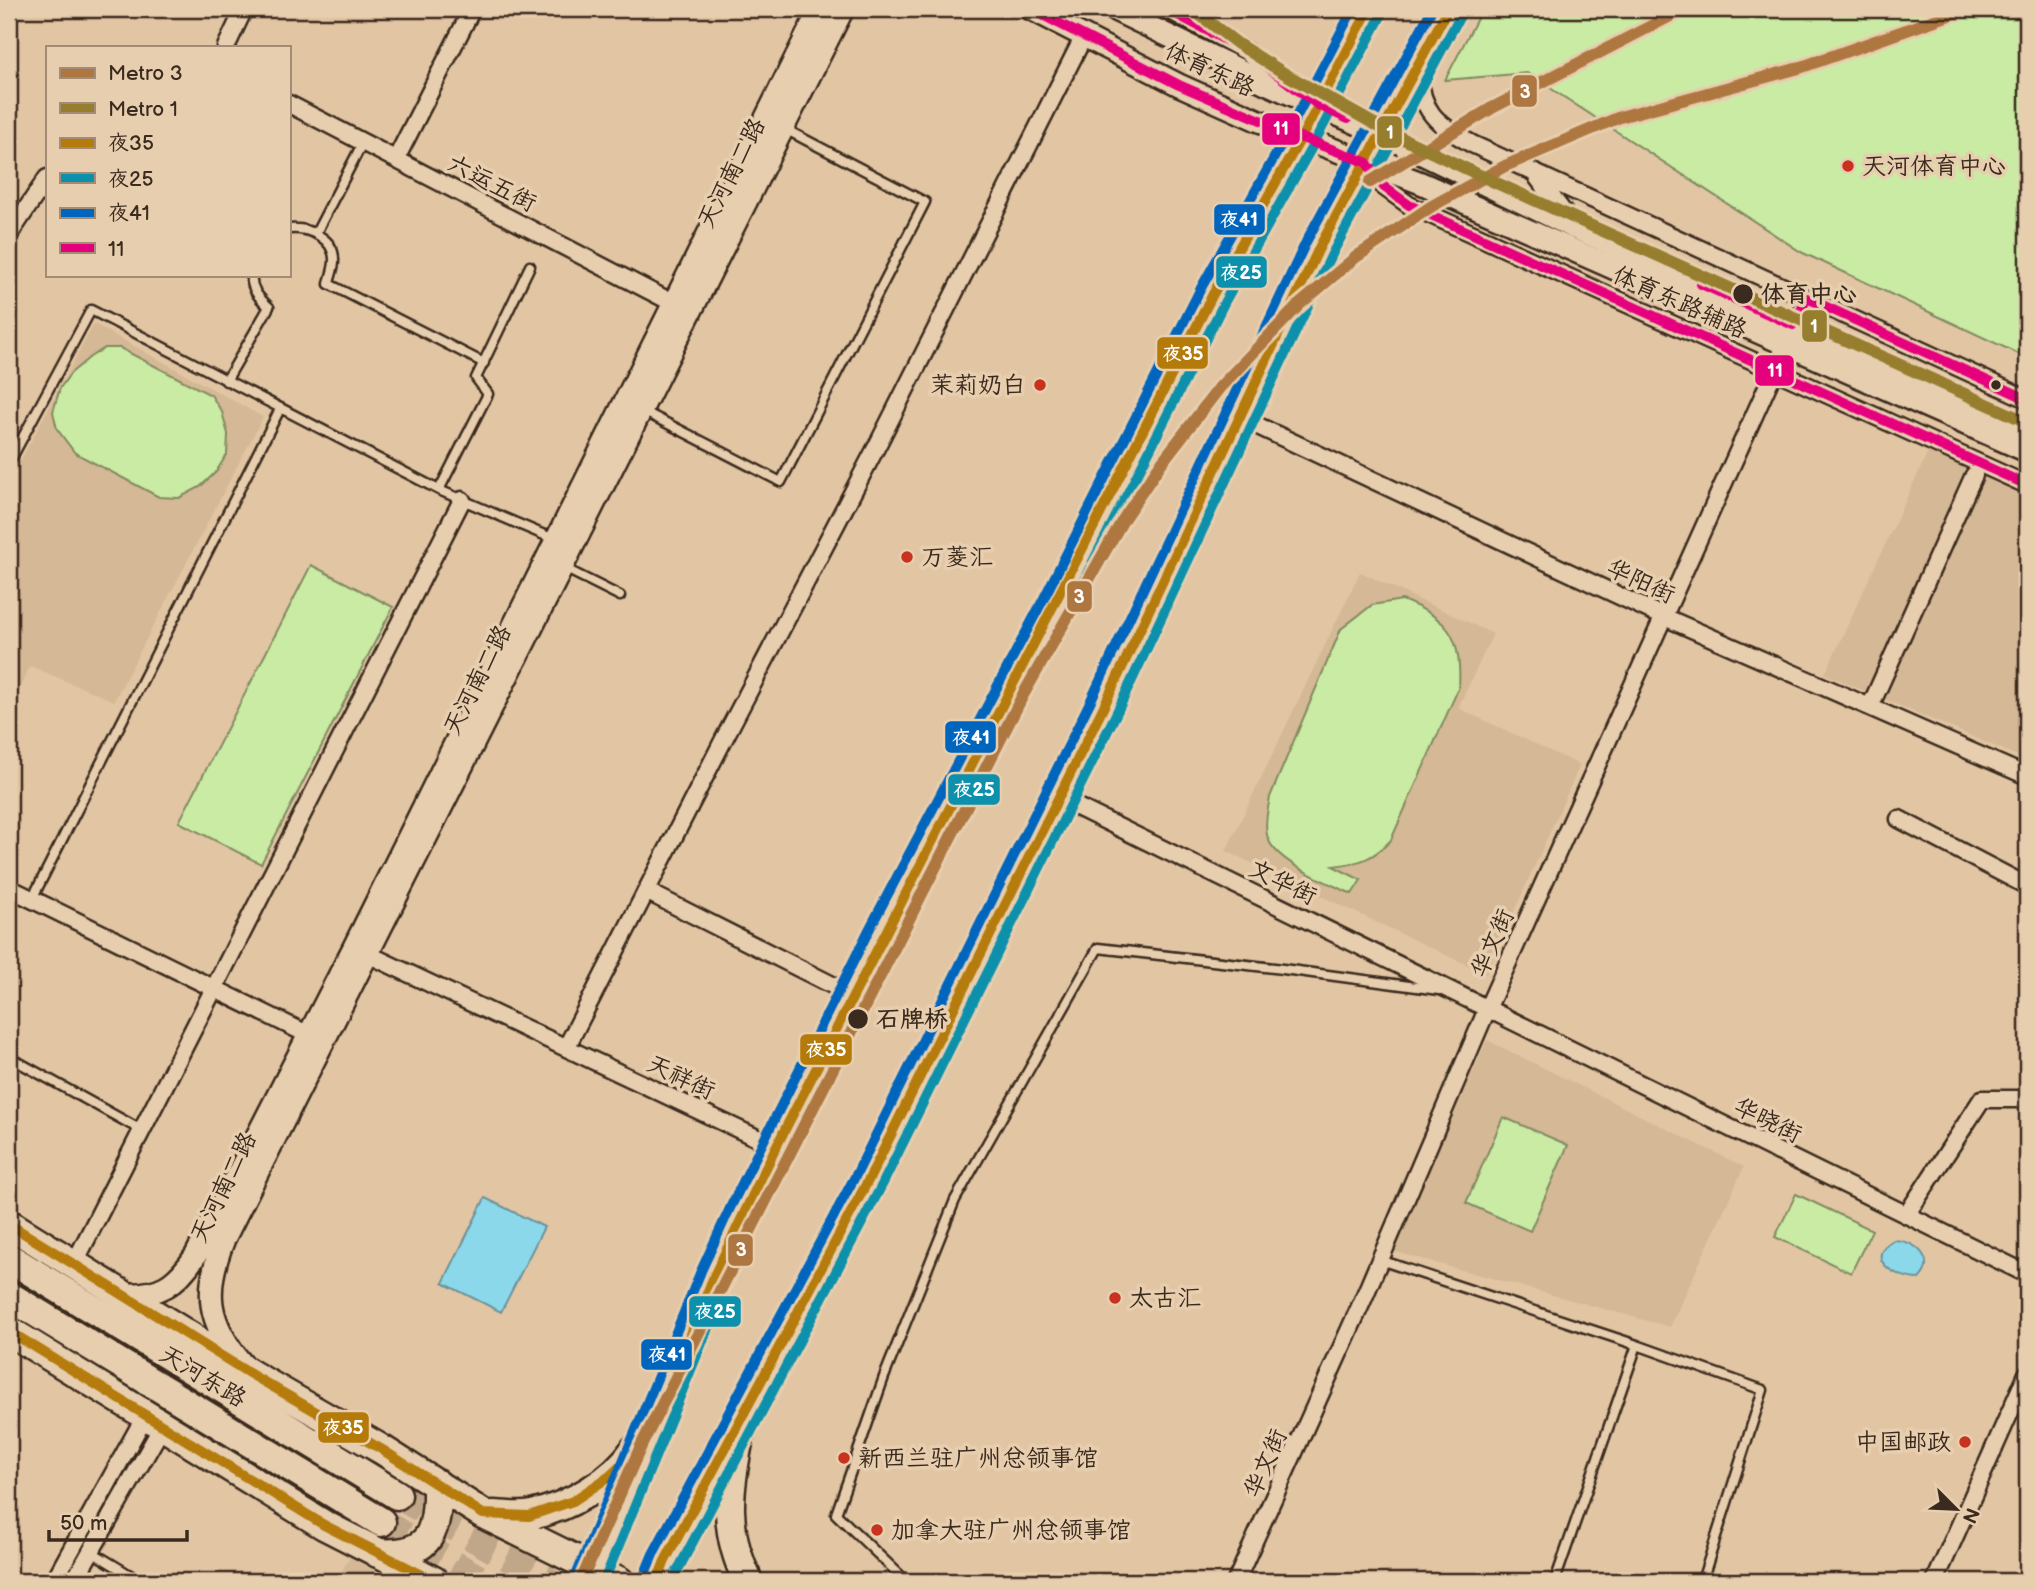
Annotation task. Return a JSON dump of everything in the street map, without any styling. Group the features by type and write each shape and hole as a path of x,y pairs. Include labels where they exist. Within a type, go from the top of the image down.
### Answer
{"highway":[{"path":"591,1575 714,1276 776,1147 1213,294 1301,138 1369,9"},
{"path":"657,1581 665,1560 743,1412 870,1177 1059,798 1329,228 1448,9"},
{"path":"9,1224 251,1375 301,1402 483,1514 591,1575 620,1581"},
{"name":"天河东路","path":"9,1258 397,1494"},
{"name":"天河东路","path":"9,1296 382,1522"},
{"path":"9,1331 324,1525 433,1581"},
{"path":"743,1412 733,1466 729,1518 736,1558 748,1581"},
{"path":"483,1514 529,1516 573,1502 610,1476 629,1458 659,1414"},
{"path":"376,1553 409,1553 424,1544 438,1513 437,1484"},
{"path":"376,1553 411,1581"}],"street":[{"path":"396,159 472,9"},
{"name":"天河南二路","path":"251,1375 218,1329 210,1303 215,1263 362,951 774,123 820,9"},
{"name":"天河南二路","path":"554,564 556,540 633,406 674,303 774,123 842,9"},
{"name":"体育东路","path":"1031,9 1180,85 1301,138 1462,200 2027,430"},
{"name":"体育东路","path":"1113,9 1576,228 2027,451"},
{"path":"1167,9 1246,51 1318,105"},
{"path":"226,46 242,10"},
{"path":"566,1048 879,442 1084,36"},
{"path":"1420,62 1423,98 1427,108 1446,130 1534,174 2027,399"},
{"name":"六运五街","path":"290,104 674,303"},
{"name":"体育东路辅路","path":"1366,162 1384,187 1409,205 1774,369 1977,469 2027,485"},
{"path":"1534,174 1576,228"},
{"path":"9,235 46,179"},
{"name":"华文街","path":"1236,1581 1380,1260 1488,1007 1807,298"},
{"name":"华阳街","path":"1239,417 1662,617 2027,776"},
{"path":"1870,708 1992,435"},
{"path":"74,1264 462,500"},
{"name":"文华街","path":"1059,798 1488,1007"},
{"path":"1899,819 2027,886"},
{"path":"9,888 309,1035"},
{"path":"646,891 852,995"},
{"name":"天河南二路","path":"123,1294 142,1295 158,1290 171,1285 184,1273 196,1255 309,1035 362,951"},
{"name":"天祥街","path":"362,951 776,1147"},
{"name":"华晓街","path":"1488,1007 2027,1274"},
{"path":"1906,1214 1982,1099 2027,1099"},
{"path":"1935,1581 2027,1374"},
{"path":"54,1581 153,1421"},
{"path":"74,1581 92,1552 153,1421"},
{"path":"77,1543 92,1552"}],"lane":[{"path":"633,406 781,482 925,202 774,123"},
{"path":"316,233 363,142"},
{"path":"290,229 307,230 327,240 334,259 329,284 484,363"},
{"path":"439,490 488,394 476,378 530,266"},
{"path":"226,381 269,306 259,298 251,282 252,276"},
{"path":"9,463 92,310 439,490 556,540"},
{"path":"32,900 280,409"},
{"path":"554,564 621,596"},
{"path":"906,1581 836,1514 884,1377 955,1200 1098,948 1456,992"},
{"path":"9,1057 143,1131"},
{"path":"1380,1260 1637,1345 1763,1390 1702,1581"},
{"path":"1555,1581 1637,1345"},
{"path":"92,1552 140,1581"},
{"path":"1072,1581 1076,1578 1094,1581"}],"shaded area":[{"path":"94,324 263,417 114,701 30,666 15,699 9,696 9,482"},
{"path":"1928,452 2027,495 2027,760 1825,674"},
{"path":"1360,572 1493,634 1458,708 1580,765 1486,974 1226,851"},
{"path":"1487,1040 1744,1167 1670,1327 1392,1251"},
{"path":"353,1552 388,1581 336,1581"}],"green space":[{"name":"天河体育中心","path":"1482,9 2027,9 2027,358 1801,252 1527,73 1445,80"},
{"path":"105,348 120,348 211,395 222,412 228,434 227,454 216,472 200,487 179,498 159,497 75,453 57,429 53,412 60,388 71,373"},
{"path":"311,565 393,607 261,864 179,822"},
{"path":"1402,600 1431,614 1449,632 1458,655 1459,687 1391,840 1365,859 1333,866 1361,880 1352,894 1294,865 1275,849 1266,830 1268,807 1341,629 1372,605"},
{"path":"1503,1117 1568,1145 1530,1231 1466,1203"},
{"path":"1796,1194 1872,1230 1851,1273 1775,1237"}],"water":[{"path":"485,1198 544,1227 501,1312 443,1283"},
{"path":"1894,1240 1909,1243 1922,1252 1926,1265 1919,1279 1893,1271 1882,1260 1881,1254 1885,1247"}],"tunnel":[{"path":"397,1495 550,1581"},
{"path":"381,1522 483,1581"}],"metro line":[{"name":"1","path":"1192,9 1238,44 1287,75 1387,131 2027,422"},
{"name":"3","path":"1370,182 1492,108 1684,9"},
{"name":"3","path":"581,1581 642,1444 1023,695 1124,518 1162,462 1220,387 1300,304 1356,257 1432,206 1505,166 1620,117 1799,68 1966,9"}],"transit line":[{"name":"11","path":"1031,9 1179,85 1307,140 1366,162 1384,187 1409,205 2027,485"},
{"name":"11","path":"1167,9 1246,51 1318,105 1348,119"},
{"name":"夜41","path":"576,1576 701,1271 731,1206 870,928 1043,600 1201,288 1289,131 1353,9"},
{"name":"夜35","path":"9,1224 252,1375 381,1449 483,1514 529,1516 573,1501 610,1476 629,1458 659,1414 714,1276 776,1147 1213,294 1301,138 1369,9"},
{"name":"夜41","path":"644,1576 653,1554 858,1171 1091,700 1307,240 1432,9"},
{"name":"夜35","path":"657,1581 665,1561 870,1177 1104,706 1320,246 1448,9"},
{"name":"夜25","path":"604,1581 727,1282 895,940 1067,613 1225,301 1313,145 1381,16"},
{"name":"夜25","path":"672,1581 883,1183 1117,712 1333,252 1460,16"},
{"name":"11","path":"1701,284 1793,325 1807,298 2027,399"},
{"name":"夜35","path":"9,1331 324,1525 434,1581"}],"place":[{"name":"天河体育中心","path":"1848,166"},
{"name":"体育中心","path":"1743,294"},
{"name":"茉莉奶白","path":"1040,385"},
{"name":"万菱汇","path":"907,557"},
{"name":"石牌桥","path":"858,1019"},
{"name":"太古汇","path":"1115,1298"},
{"name":"中国邮政","path":"1965,1442"},
{"name":"新西兰驻广州总领事馆","path":"844,1458"},
{"name":"加拿大驻广州总领事馆","path":"877,1530"}]}
